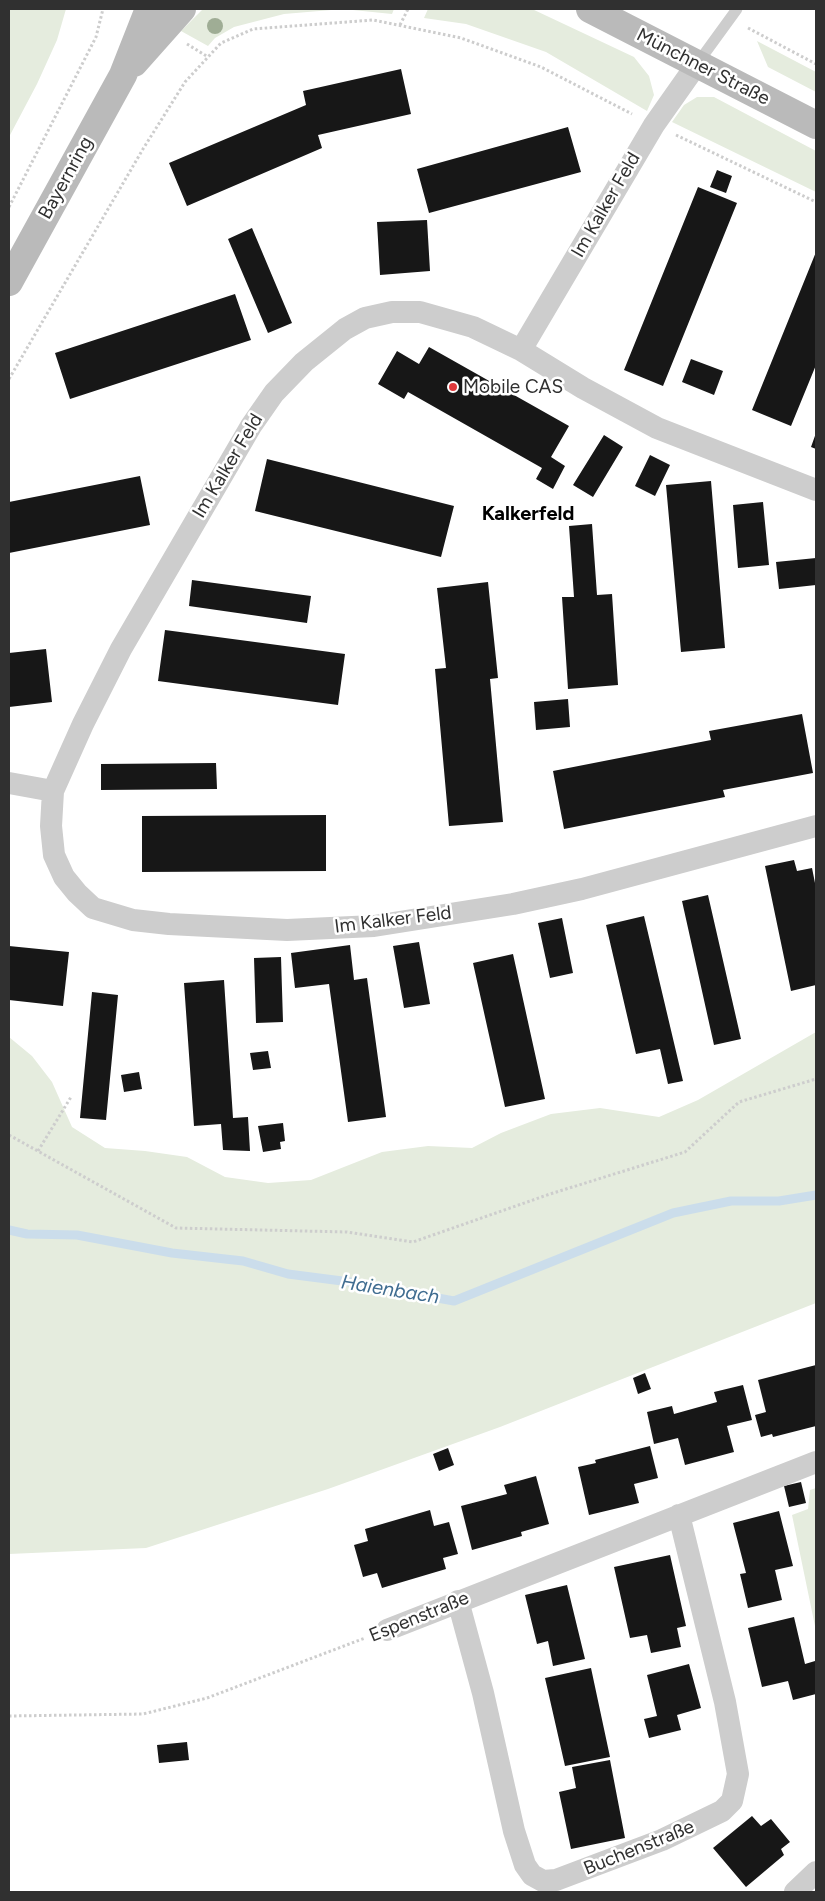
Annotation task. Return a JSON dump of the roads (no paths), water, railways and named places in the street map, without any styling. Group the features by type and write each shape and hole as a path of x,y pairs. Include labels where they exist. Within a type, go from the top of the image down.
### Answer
{"main road":[{"name":"Bayernring","path":"9,282 123,75 148,9"},
{"name":"Bayernring","path":"123,75 182,9"},
{"name":"Münchner Straße","path":"590,9 816,124"}],"street":[{"name":"Im Kalker Feld","path":"521,350 654,125 698,64"},
{"name":"Im Kalker Feld","path":"816,490 657,428 583,388 521,350 473,327 420,312 392,312 365,318 345,329 304,362 274,393 251,426 121,649 83,724 53,791 51,826 54,855 64,877 93,908 133,920 233,928 287,930 374,926 513,904 582,889 816,826"},
{"path":"9,783 53,791"},
{"name":"Espenstraße","path":"387,1630 816,1462"},
{"name":"Buchenstraße","path":"458,1601 483,1693 514,1831 525,1865 532,1875 543,1881 556,1880 662,1840 722,1811 732,1801 738,1774 725,1702 679,1515"},
{"path":"795,1892 816,1872"}],"lane":[{"path":"698,64 733,13"}],"waterway":[{"name":"Haienbach","path":"9,1230 27,1234 77,1235 172,1253 243,1261 288,1274 350,1282 454,1301 673,1213 731,1201 779,1201 816,1195"}],"place":[{"name":"Mobile CAS","path":"453,387"}],"district":[{"name":"Kalkerfeld","path":"528,514"}]}
